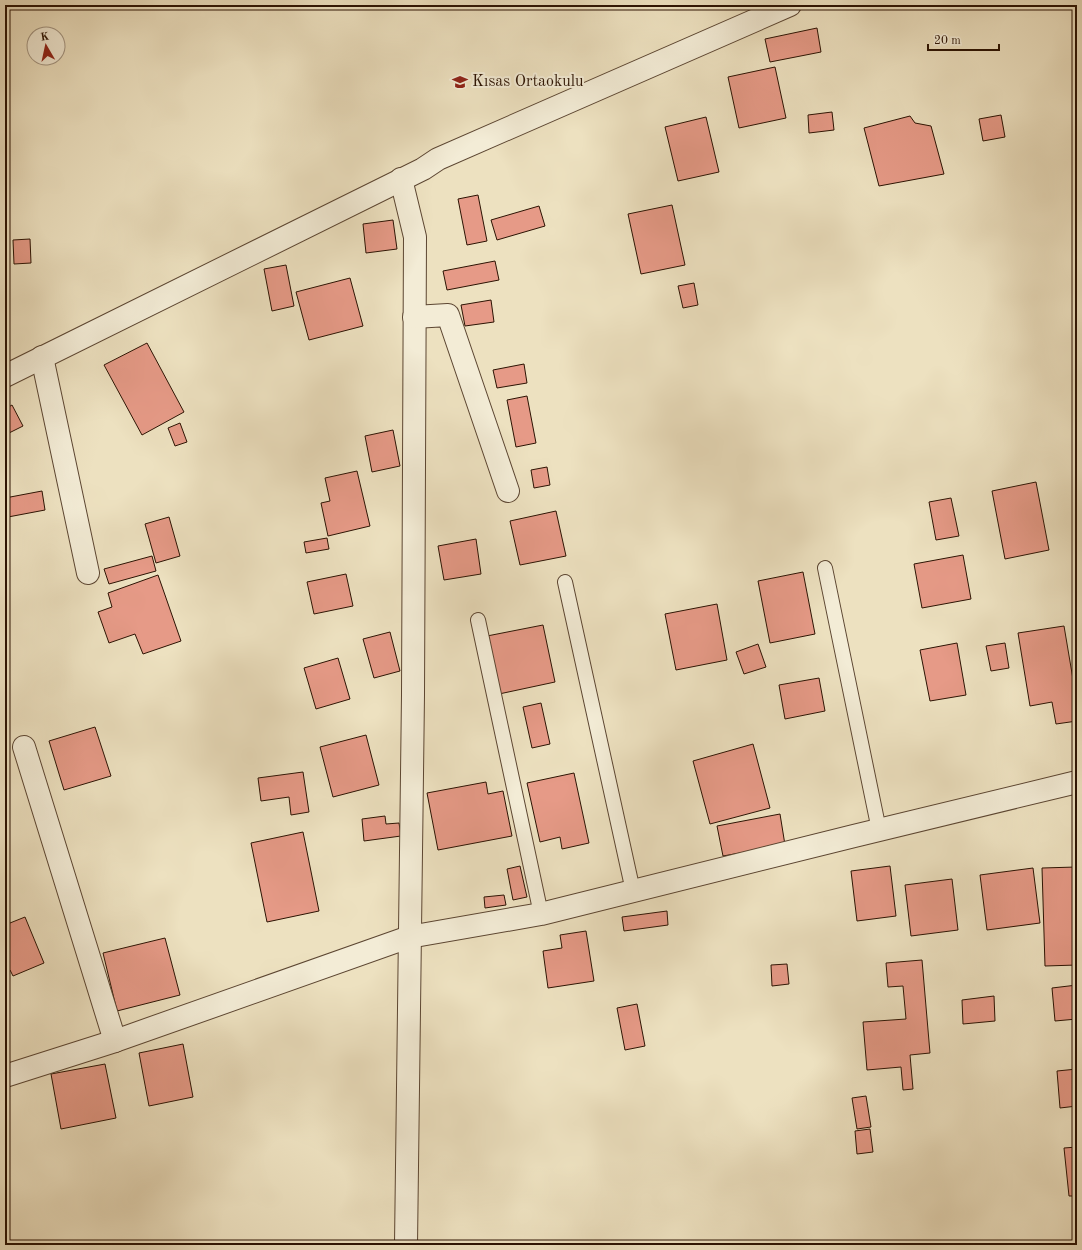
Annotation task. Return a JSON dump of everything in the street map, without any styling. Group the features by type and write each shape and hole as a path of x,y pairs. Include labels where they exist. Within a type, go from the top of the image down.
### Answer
{"street":[{"path":"5,376 438,160 790,5"},
{"path":"401,178 415,237 413,695 406,1245"},
{"path":"414,318 448,315 508,491"},
{"path":"42,357 88,573"},
{"path":"24,747 115,1041"},
{"path":"5,1076 115,1041 409,937 541,914 1077,782"}],"lane":[{"path":"825,568 878,830"},
{"path":"565,582 633,891"},
{"path":"478,620 541,914"}],"building":[{"path":"817,28 821,52 770,62 765,39"},
{"path":"775,67 786,118 739,128 728,77"},
{"path":"832,112 834,130 809,133 808,115"},
{"path":"1001,115 1005,137 983,141 979,119"},
{"path":"910,116 915,123 931,126 944,174 879,186 864,128"},
{"path":"706,117 719,172 678,181 665,127"},
{"path":"478,195 487,241 467,245 458,199"},
{"path":"672,205 685,265 641,274 628,214"},
{"path":"539,206 545,226 497,240 491,220"},
{"path":"393,220 397,249 366,253 363,224"},
{"path":"30,239 31,263 14,264 13,240"},
{"path":"495,261 499,280 447,290 443,271"},
{"path":"286,265 294,306 272,311 264,269"},
{"path":"350,278 363,326 309,340 296,292"},
{"path":"694,283 698,305 683,308 678,286"},
{"path":"491,300 494,322 465,326 461,305"},
{"path":"147,343 184,412 142,435 104,365"},
{"path":"524,364 527,383 497,388 493,370"},
{"path":"527,396 536,443 516,447 507,400"},
{"path":"12,405 23,426 5,435 5,409"},
{"path":"180,423 187,442 175,446 168,428"},
{"path":"393,430 400,466 372,472 365,436"},
{"path":"547,467 550,485 534,488 531,470"},
{"path":"357,471 370,526 328,536 321,503 330,501 325,478"},
{"path":"1036,482 1049,550 1005,559 992,491"},
{"path":"42,491 45,510 8,517 5,498"},
{"path":"951,498 959,536 936,540 929,502"},
{"path":"556,511 566,556 520,565 510,521"},
{"path":"169,517 180,556 156,563 145,524"},
{"path":"327,538 329,549 306,553 304,542"},
{"path":"476,539 481,574 444,580 438,546"},
{"path":"963,555 971,599 922,608 914,564"},
{"path":"152,556 156,571 109,584 104,569"},
{"path":"803,572 815,634 770,643 758,581"},
{"path":"346,574 353,606 314,614 307,582"},
{"path":"158,575 181,641 143,654 135,634 109,643 98,612 112,607 108,593"},
{"path":"717,604 727,660 676,670 665,614"},
{"path":"543,625 555,682 499,694 487,636"},
{"path":"1064,626 1077,703 1077,721 1056,724 1052,702 1030,706 1018,633"},
{"path":"390,632 400,671 374,678 363,639"},
{"path":"957,643 966,695 930,701 920,650"},
{"path":"1005,643 1009,668 991,671 986,646"},
{"path":"758,644 766,667 744,674 736,652"},
{"path":"338,658 350,699 316,709 304,668"},
{"path":"819,678 825,711 785,719 779,685"},
{"path":"541,703 550,744 532,748 523,707"},
{"path":"95,727 111,776 64,790 49,741"},
{"path":"366,735 379,785 333,797 320,747"},
{"path":"753,744 770,808 710,824 693,761"},
{"path":"303,772 309,812 291,815 289,797 261,801 258,778"},
{"path":"574,773 589,843 562,849 560,837 540,842 527,783"},
{"path":"486,782 488,794 503,791 512,836 438,850 427,793"},
{"path":"780,814 785,845 723,856 717,826"},
{"path":"385,816 386,824 399,823 401,836 364,841 362,819"},
{"path":"303,832 319,911 267,922 251,843"},
{"path":"520,866 527,897 513,900 507,869"},
{"path":"890,866 896,916 857,921 851,871"},
{"path":"1076,867 1077,965 1045,966 1042,868"},
{"path":"1033,868 1040,923 987,930 980,875"},
{"path":"952,879 958,930 911,936 905,885"},
{"path":"504,895 506,905 485,908 484,897"},
{"path":"667,911 668,925 624,931 622,917"},
{"path":"25,917 44,963 13,976 10,970 5,973 5,925"},
{"path":"586,931 594,981 548,988 543,951 562,948 560,935"},
{"path":"165,938 180,995 117,1011 103,953"},
{"path":"922,960 930,1053 910,1055 913,1089 903,1090 901,1067 867,1070 863,1022 906,1019 903,986 888,987 886,963"},
{"path":"787,964 789,984 772,986 771,965"},
{"path":"1077,985 1077,1019 1055,1021 1052,988"},
{"path":"994,996 995,1021 963,1024 962,1000"},
{"path":"637,1004 645,1046 625,1050 617,1008"},
{"path":"183,1044 193,1097 149,1106 139,1053"},
{"path":"105,1064 116,1118 61,1129 51,1074"},
{"path":"1077,1069 1077,1106 1060,1108 1057,1071"},
{"path":"866,1096 871,1127 857,1129 852,1098"},
{"path":"870,1129 873,1152 857,1154 855,1131"},
{"path":"1077,1147 1077,1196 1069,1196 1064,1148"},
{"path":"389,1241 389,1245 352,1245"}],"place":[{"name":"Kısas Ortaokulu","path":"460,82"}]}
